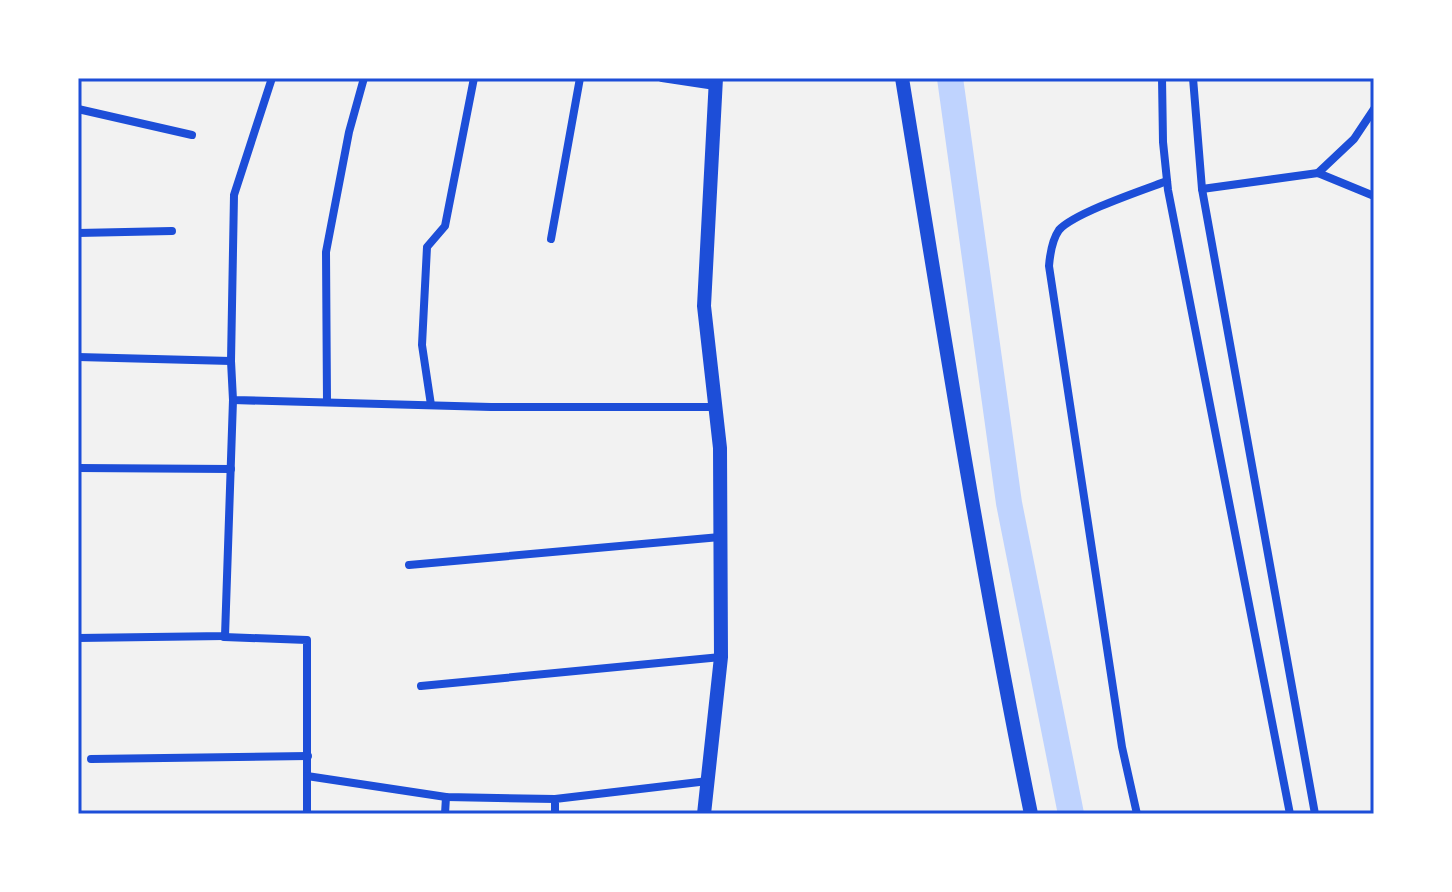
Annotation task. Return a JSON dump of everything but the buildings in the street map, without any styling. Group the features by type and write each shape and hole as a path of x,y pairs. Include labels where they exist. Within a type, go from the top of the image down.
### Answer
{"street":[{"path":"207,637 225,636 233,400 234,195 272,78"},
{"path":"327,402 326,252 349,132 364,78"},
{"path":"431,405 422,345 427,247 445,226 474,78"},
{"path":"551,239 580,78"},
{"path":"662,78 715,82 704,306 720,448 721,657 704,814"},
{"path":"902,78 1001,668 1031,814"},
{"path":"1162,78 1167,181 1290,814"},
{"path":"1193,78 1202,189 1315,814"},
{"path":"78,109 192,135"},
{"path":"1318,173 1354,139 1374,109"},
{"path":"1202,189 1318,173 1374,196"},
{"path":"1137,814 1122,747 1049,266 1050,251 1060,230 1074,219 1167,181"},
{"path":"78,233 172,231"},
{"path":"78,357 231,361"},
{"path":"233,400 715,407"},
{"path":"78,468 231,469"},
{"path":"409,565 720,537"},
{"path":"78,638 307,640 307,814"},
{"path":"421,686 721,657"},
{"path":"91,759 308,756"},
{"path":"307,776 446,797 555,799 708,781"},
{"path":"445,814 446,797"},
{"path":"555,799 555,814"}],"waterway":[{"path":"950,78 1009,503 1071,814"}]}
